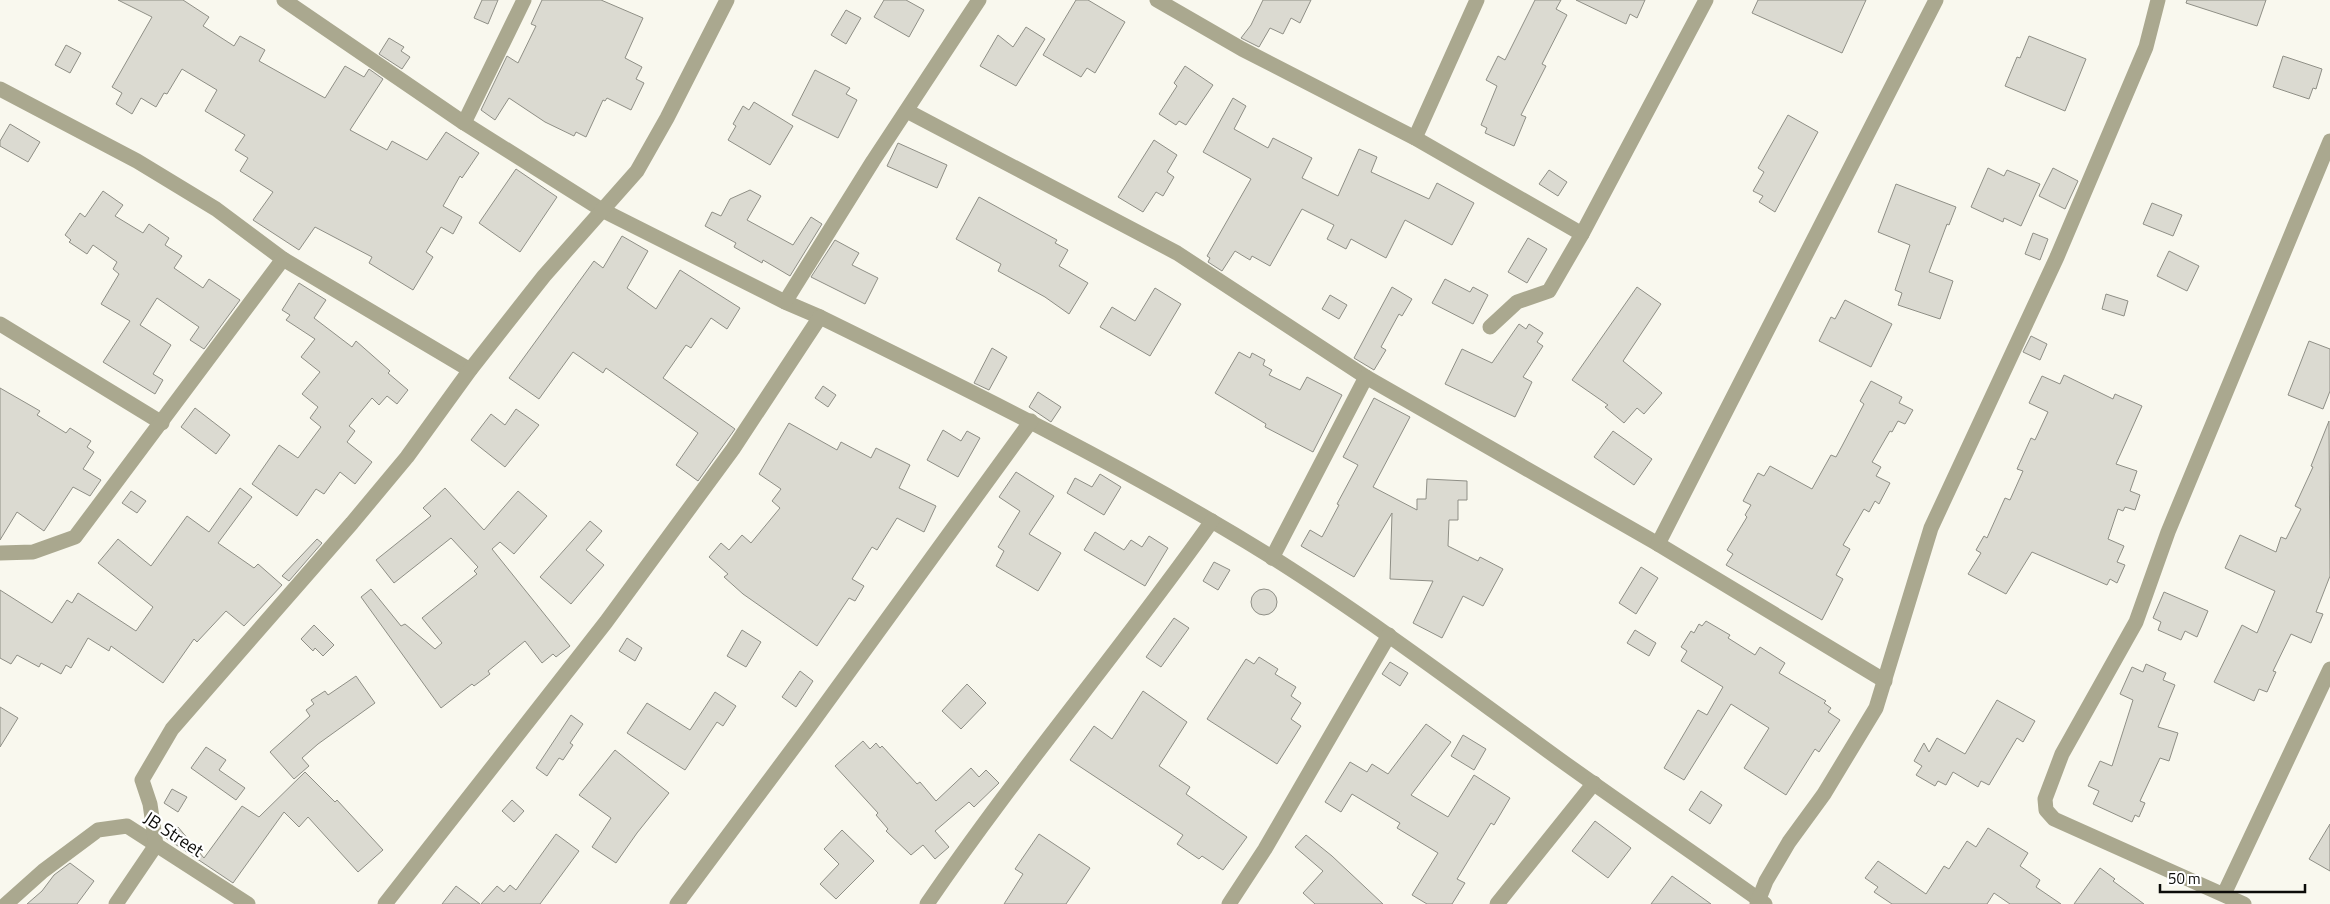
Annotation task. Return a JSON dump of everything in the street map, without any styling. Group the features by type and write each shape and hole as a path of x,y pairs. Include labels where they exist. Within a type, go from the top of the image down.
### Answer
{"street":[{"path":"284,0 464,123 602,210 785,302 820,317 1031,421 1212,521 1390,635 1761,903 1766,881 1789,842 1824,794 1872,715 1885,681 1931,528 2057,257 2146,47 2158,0"},
{"path":"464,123 524,0"},
{"path":"116,904 156,845 150,804 142,780 172,729 352,523 406,456 470,370 544,276 637,171 668,118 726,0"},
{"path":"785,302 979,0"},
{"path":"1157,0 1242,49 1415,138 1582,234"},
{"path":"1415,138 1477,0"},
{"path":"1490,327 1517,302 1549,291 1582,234 1706,0"},
{"path":"1658,544 1936,0"},
{"path":"0,89 137,161 216,209 282,259 470,370"},
{"path":"907,111 1176,253 1366,377 1658,544 1885,681"},
{"path":"2244,904 2054,819 2046,810 2045,799 2062,754 2136,622 2168,532 2330,141"},
{"path":"0,553 33,552 75,537 162,423 282,259"},
{"path":"384,904 611,614 733,449 820,317"},
{"path":"0,324 162,423"},
{"path":"1272,558 1366,377"},
{"path":"677,904 806,731 1031,421"},
{"path":"926,904 960,856 1160,595 1212,521"},
{"path":"1229,904 1265,849 1390,635"},
{"path":"2224,894 2330,669"},
{"path":"1497,904 1594,783"},
{"name":"JB Street","path":"6,904 43,871 98,830 126,826 248,904"}],"building":[{"path":"118,0 183,0 209,17 203,26 234,46 240,36 265,50 259,61 325,98 345,66 364,77 369,69 383,79 350,130 387,150 392,141 427,160 446,132 479,153 462,178 460,176 443,206 462,217 453,234 441,227 426,252 433,257 413,290 369,263 372,257 315,227 299,250 253,220 273,192 240,171 248,158 235,150 245,135 205,111 217,90 182,69 167,94 164,93 156,107 141,98 132,114 116,104 122,93 112,87 152,17"},
{"path":"482,0 498,0 488,24 474,18"},
{"path":"542,0 601,0 643,18 625,58 642,67 636,79 644,83 631,110 607,98 605,101 603,100 586,137 576,132 574,136 545,122 509,98 495,120 481,110 507,56 518,63 536,26 531,24"},
{"path":"884,0 906,0 924,10 909,37 874,17"},
{"path":"1076,0 1088,0 1125,22 1095,73 1087,68 1081,77 1043,55"},
{"path":"1263,0 1311,0 1300,23 1291,18 1283,34 1270,28 1259,47 1241,38 1251,25"},
{"path":"1535,0 1561,0 1556,9 1567,15 1542,64 1546,66 1521,115 1526,117 1514,146 1485,133 1487,128 1481,125 1497,86 1486,80 1498,56 1505,60"},
{"path":"1576,0 1645,0 1637,18 1630,14 1626,24"},
{"path":"1758,0 1866,0 1842,53 1752,13"},
{"path":"2187,0 2266,0 2257,26 2186,3"},
{"path":"846,10 861,18 846,44 831,35"},
{"path":"1026,27 1045,39 1016,86 980,66 998,35 1013,47"},
{"path":"2029,36 2086,59 2065,111 2005,86 2017,57 2020,58"},
{"path":"389,38 404,47 401,51 410,57 402,69 379,54"},
{"path":"66,45 81,53 70,73 55,65"},
{"path":"2283,56 2322,69 2316,89 2313,88 2309,99 2273,87"},
{"path":"1185,66 1213,85 1186,125 1179,121 1176,125 1159,114 1177,86 1174,83"},
{"path":"815,70 850,88 846,94 857,100 838,138 792,115"},
{"path":"1233,98 1246,106 1234,129 1268,148 1273,138 1312,158 1302,178 1338,196 1359,149 1377,157 1371,172 1429,199 1437,183 1474,203 1452,245 1405,220 1386,258 1351,239 1346,249 1327,239 1334,225 1302,209 1270,266 1252,256 1250,260 1235,251 1222,271 1208,262 1210,258 1207,256 1251,179 1203,152"},
{"path":"754,102 793,126 770,165 728,140 736,126 733,124 743,106 749,110"},
{"path":"1788,115 1818,132 1775,212 1759,202 1763,196 1753,191 1764,172 1758,168"},
{"path":"10,124 40,142 28,162 0,146 0,141"},
{"path":"1154,140 1177,155 1167,172 1174,177 1163,196 1156,192 1143,212 1118,197"},
{"path":"898,143 947,165 937,188 887,166"},
{"path":"1988,168 2004,176 2007,170 2040,184 2021,226 2004,218 2003,222 1971,207"},
{"path":"2053,168 2078,181 2065,209 2039,196"},
{"path":"516,169 557,197 520,252 479,223"},
{"path":"1549,170 1567,182 1558,196 1539,184"},
{"path":"1896,184 1956,207 1949,225 1947,224 1929,272 1953,281 1940,319 1898,305 1902,293 1895,290 1910,245 1878,232"},
{"path":"750,190 761,196 747,220 793,245 811,217 822,224 790,276 763,260 762,263 734,247 736,243 705,226 712,212 721,216 730,199"},
{"path":"103,191 123,205 115,216 143,233 149,224 169,238 165,245 182,256 174,268 203,288 209,279 240,300 204,349 190,340 199,327 157,298 140,325 171,345 153,374 163,380 155,394 103,362 130,321 101,304 119,274 113,269 117,262 93,245 87,254 69,242 71,240 65,235 80,213 85,217"},
{"path":"979,197 1057,240 1055,243 1068,250 1059,266 1088,283 1069,314 1045,297 998,271 1001,264 956,239"},
{"path":"2152,203 2182,215 2173,236 2143,224"},
{"path":"2033,233 2048,239 2040,260 2025,254"},
{"path":"622,236 648,251 627,288 656,309 680,270 740,308 727,329 711,318 691,348 686,345 663,378 735,429 698,481 676,465 698,433 606,368 603,373 573,352 539,399 509,378 594,261 603,268"},
{"path":"1528,238 1547,249 1527,283 1508,272"},
{"path":"835,240 859,253 852,265 878,278 865,304 811,277"},
{"path":"2169,251 2199,266 2187,291 2157,276"},
{"path":"1445,279 1470,292 1473,287 1488,295 1473,324 1432,303"},
{"path":"299,283 326,300 314,318 352,347 356,341 408,390 397,404 387,396 379,405 372,398 349,426 355,431 347,442 372,462 355,484 340,472 324,494 316,489 297,516 252,484 279,445 298,458 321,427 310,418 318,407 302,394 320,372 301,357 315,339 286,320 290,315 282,310"},
{"path":"1392,287 1412,299 1402,316 1399,314 1381,347 1386,350 1374,370 1354,358"},
{"path":"1637,287 1661,304 1623,361 1662,393 1644,414 1637,408 1624,423 1605,407 1608,405 1572,380"},
{"path":"1155,288 1181,304 1150,356 1100,327 1112,307 1135,321"},
{"path":"2106,294 2128,301 2124,316 2102,309"},
{"path":"1330,295 1347,305 1339,319 1322,309"},
{"path":"1845,300 1892,324 1871,367 1819,341 1831,317 1835,319"},
{"path":"1519,324 1526,329 1529,324 1543,333 1537,342 1543,346 1523,377 1532,382 1515,417 1445,384 1462,349 1492,363"},
{"path":"2031,336 2047,344 2040,360 2023,352"},
{"path":"2309,341 2330,349 2330,391 2323,409 2288,395"},
{"path":"992,348 1007,357 989,390 974,383"},
{"path":"1239,352 1250,358 1252,353 1265,360 1263,365 1272,370 1269,375 1300,390 1307,377 1342,395 1313,452 1265,427 1266,424 1215,393"},
{"path":"2064,375 2113,399 2115,394 2142,406 2116,464 2137,471 2130,491 2140,495 2135,510 2125,507 2123,511 2118,509 2108,539 2124,546 2117,562 2125,565 2117,583 2110,579 2107,585 2032,552 2006,594 1968,574 1981,553 1976,550 1984,536 1987,538 2005,498 2010,500 2023,471 2017,469 2031,438 2035,440 2048,412 2029,403 2042,376 2060,384"},
{"path":"1871,381 1902,397 1899,403 1913,410 1905,424 1898,421 1892,432 1890,431 1872,462 1881,467 1876,476 1890,483 1879,504 1875,501 1869,512 1864,509 1843,545 1850,549 1836,575 1843,579 1822,620 1726,565 1733,554 1727,550 1747,517 1745,515 1751,505 1743,501 1758,473 1764,476 1770,466 1812,489 1831,455 1836,457 1864,404 1860,401"},
{"path":"823,386 836,395 828,407 815,398"},
{"path":"0,388 40,411 37,415 66,433 70,428 91,441 87,447 94,452 83,469 101,480 90,496 73,487 44,531 17,512 0,540"},
{"path":"1038,392 1061,407 1051,422 1029,407"},
{"path":"1374,398 1410,417 1373,487 1417,510 1417,499 1426,499 1427,479 1467,481 1467,500 1458,500 1458,520 1449,520 1448,546 1478,561 1480,557 1503,569 1483,606 1463,596 1442,638 1413,623 1433,581 1390,579 1392,513 1354,577 1301,546 1310,530 1322,537 1339,505 1337,504 1358,465 1343,457"},
{"path":"195,408 230,435 216,454 181,427"},
{"path":"516,409 539,425 505,467 471,440 491,414 505,425"},
{"path":"2329,421 2330,576 2316,612 2323,614 2311,643 2291,634 2273,671 2276,672 2267,692 2259,689 2254,701 2214,682 2242,625 2257,633 2275,591 2225,568 2240,535 2276,552 2281,537 2286,539 2301,509 2295,506 2313,467 2311,466"},
{"path":"789,423 837,450 841,442 871,458 876,448 910,465 899,488 936,506 924,532 897,518 877,550 872,547 852,579 864,586 855,601 849,598 817,646 743,594 724,577 728,574 709,557 721,543 729,550 742,535 751,543 780,508 772,501 781,489 759,474"},
{"path":"943,430 961,441 967,431 980,438 958,477 927,460"},
{"path":"1613,431 1652,459 1634,485 1594,457"},
{"path":"1016,472 1054,496 1029,534 1061,553 1038,591 996,566 1004,551 998,547 1020,511 999,497"},
{"path":"1100,474 1121,487 1104,515 1067,493 1075,478 1092,487"},
{"path":"240,488 252,497 218,543 254,568 258,564 282,585 244,626 226,611 197,642 194,639 163,683 111,646 109,651 88,638 71,668 66,665 61,674 41,663 39,667 17,655 11,664 0,658 0,590 52,623 67,600 72,603 78,593 136,631 153,607 98,563 118,539 151,566 187,516 209,532"},
{"path":"445,488 484,530 518,491 547,516 514,554 500,542 492,549 570,646 556,657 553,654 542,663 525,641 488,671 490,674 474,686 472,684 441,708 361,597 371,589 401,626 405,624 435,649 442,643 422,618 477,574 474,571 478,567 451,538 394,583 376,560 431,516 423,508"},
{"path":"131,491 146,501 137,513 122,503"},
{"path":"590,521 602,531 586,550 604,565 571,604 540,577"},
{"path":"1095,532 1124,550 1131,540 1142,547 1149,536 1168,548 1145,586 1084,550"},
{"path":"317,539 322,543 289,581 282,576"},
{"path":"1214,562 1230,570 1218,590 1203,581"},
{"path":"1641,567 1658,578 1636,614 1619,603"},
{"path":"1264,589 1273,593 1277,602 1273,611 1264,615 1255,611 1251,602 1255,593"},
{"path":"2164,592 2208,611 2197,637 2185,631 2181,640 2158,630 2161,622 2153,618"},
{"path":"1174,618 1189,628 1161,667 1146,657"},
{"path":"1706,621 1730,635 1728,638 1755,655 1760,647 1785,663 1779,673 1826,701 1824,703 1831,708 1828,712 1840,720 1819,752 1815,749 1786,795 1744,768 1769,728 1731,704 1684,780 1664,768 1698,710 1707,715 1723,687 1681,661 1687,651 1681,647 1691,631 1694,633 1699,624 1702,626"},
{"path":"314,625 334,645 323,656 315,648 313,651 301,639"},
{"path":"742,630 761,642 746,667 727,656"},
{"path":"1635,630 1656,643 1649,656 1627,643"},
{"path":"627,638 642,648 635,661 619,651"},
{"path":"1259,657 1278,669 1275,674 1296,687 1291,696 1301,703 1291,719 1301,726 1277,764 1207,719 1246,659 1254,664"},
{"path":"1390,662 1408,673 1400,686 1382,674"},
{"path":"2146,664 2166,673 2163,680 2175,685 2158,727 2178,733 2169,761 2160,758 2140,801 2145,803 2139,817 2135,815 2132,822 2093,804 2099,791 2088,786 2100,761 2112,766 2133,700 2120,694 2132,667 2143,672"},
{"path":"800,671 813,681 796,707 782,697"},
{"path":"356,676 375,703 318,744 302,758 309,766 294,779 270,752 310,716 306,710 314,704 311,700 325,691 328,695"},
{"path":"967,684 986,703 961,729 942,711"},
{"path":"1143,691 1187,722 1159,766 1190,787 1186,794 1247,837 1223,870 1202,856 1199,859 1177,844 1183,835 1070,760 1094,726 1112,739"},
{"path":"715,692 736,706 723,726 717,722 685,770 627,733 647,703 690,730"},
{"path":"1997,700 2035,721 2023,742 2017,738 1989,785 1981,781 1978,787 1953,772 1946,785 1938,781 1935,786 1916,775 1922,766 1914,761 1924,743 1929,752 1937,738 1965,754"},
{"path":"0,707 18,718 0,747"},
{"path":"571,715 583,724 570,743 573,745 563,760 559,758 547,776 536,768"},
{"path":"1426,724 1451,742 1411,795 1448,817 1474,775 1510,798 1494,825 1491,823 1457,879 1465,883 1452,904 1427,904 1412,895 1438,853 1397,828 1400,823 1352,794 1341,812 1325,802 1350,762 1367,772 1372,764 1388,774"},
{"path":"1463,735 1486,749 1474,770 1451,756"},
{"path":"863,741 870,749 876,743 880,748 882,746 917,784 920,782 936,801 971,768 979,777 986,770 999,783 974,807 969,802 935,831 949,847 935,859 923,845 911,855 886,831 888,829 876,815 878,813 835,766"},
{"path":"206,747 226,760 219,770 245,788 236,800 191,768"},
{"path":"615,750 669,793 616,863 592,847 611,818 579,795"},
{"path":"305,772 335,802 337,800 383,850 358,872 308,817 299,827 284,812 233,883 166,838 178,827 204,858 242,806 259,817"},
{"path":"172,789 187,797 178,812 164,803"},
{"path":"1701,791 1722,805 1710,824 1689,810"},
{"path":"512,800 524,811 514,822 502,811"},
{"path":"1595,821 1631,848 1608,878 1572,851"},
{"path":"2330,824 2330,871 2309,859"},
{"path":"1988,828 2028,853 2020,866 2040,880 2036,887 2061,904 2010,904 1994,893 1987,904 1892,904 1874,892 1878,887 1865,878 1878,861 1926,894 1944,866 1949,869 1967,841 1976,847"},
{"path":"842,830 874,861 836,899 820,884 839,864 824,849"},
{"path":"556,834 579,851 540,904 481,904 497,886 504,892 510,885 516,890"},
{"path":"1039,834 1090,868 1066,904 1004,904 1023,874 1015,869"},
{"path":"1306,835 1332,856 1383,904 1315,904 1303,893 1323,871 1295,847"},
{"path":"70,863 94,881 77,904 27,904 42,891 54,875"},
{"path":"2100,868 2115,879 2113,881 2144,904 2074,904"},
{"path":"1672,876 1711,904 1651,904"},
{"path":"456,886 480,904 442,904"}]}
